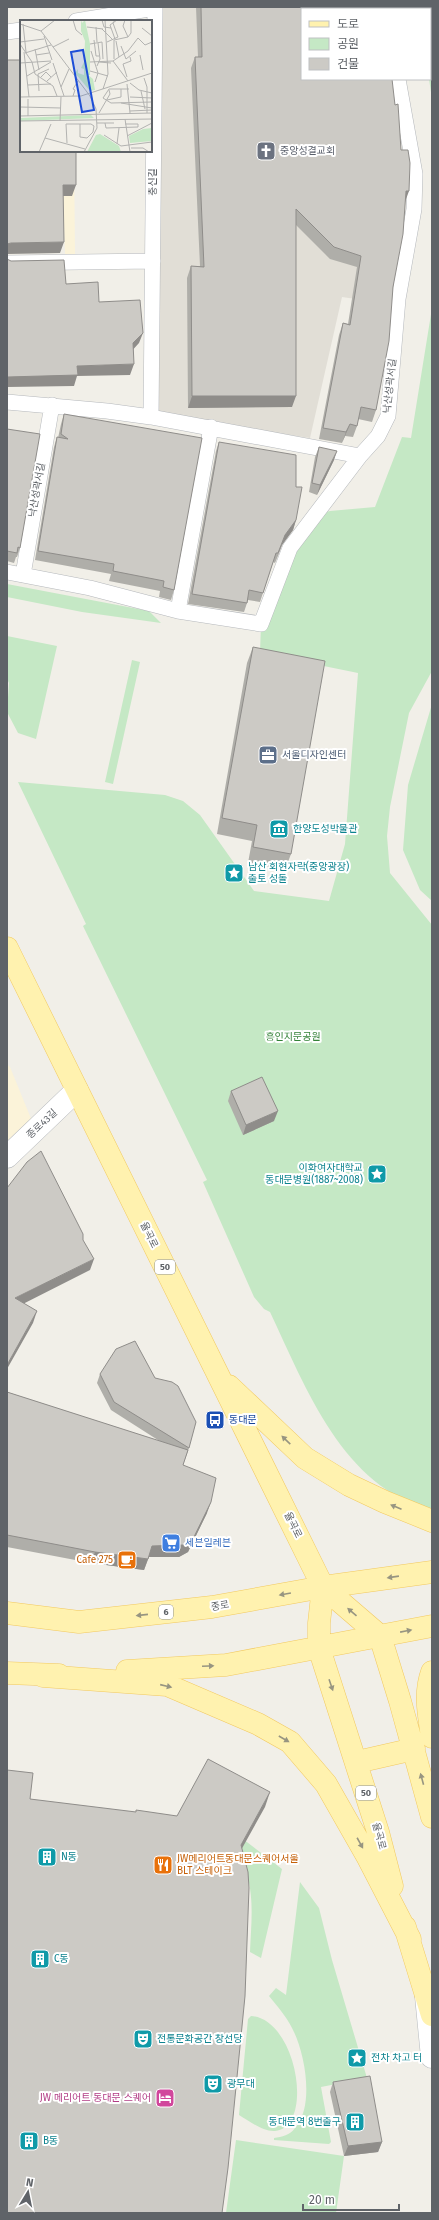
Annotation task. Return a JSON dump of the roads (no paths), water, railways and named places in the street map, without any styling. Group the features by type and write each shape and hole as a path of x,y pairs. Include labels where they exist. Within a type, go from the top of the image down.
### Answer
{"main road":[{"name":"율곡로","path":"7,948 323,1587 380,1636"},
{"path":"219,1376 305,1458 354,1488 432,1521"},
{"name":"종로","path":"7,1613 79,1622 212,1607 323,1587 432,1572"},
{"name":"율곡로","path":"323,1587 319,1623 319,1648 357,1762 378,1832 390,1880 410,1939 429,2005"},
{"path":"43,1676 226,1665 432,1626"},
{"path":"380,1636 414,1749 432,1817"},
{"path":"432,1672 428,1683 427,1706 432,1737"},
{"path":"7,1673 167,1685 258,1724 290,1742 326,1784 367,1856 410,1939"},
{"path":"357,1762 414,1749"}],"street":[{"name":"종로43길","path":"7,1157 78,1090"},
{"path":"429,2005 432,2057"}],"lane":[{"path":"82,20 155,8"},
{"name":"충신길","path":"151,417 155,8"},
{"path":"7,32 20,30"},
{"name":"낙산성곽서길","path":"7,572 90,588 178,611 261,624 290,548 360,456 378,436 388,416 398,298 414,209 415,174 398,80"},
{"path":"7,263 153,261"},
{"path":"7,402 52,405 151,417 360,456"},
{"name":"낙산성곽서길","path":"23,575 52,405"},
{"path":"178,611 211,428"}],"place":[{"name":"중앙성결교회","path":"266,151"},
{"name":"서울디자인센터","path":"268,755"},
{"name":"한양도성박물관","path":"279,829"},
{"name":"남산 회현자락(중앙광장) 출토 성돌","path":"234,873"},
{"name":"이화여자대학교 동대문병원(1887~2008)","path":"377,1174"},
{"name":"동대문","path":"215,1420"},
{"name":"세븐일레븐","path":"171,1543"},
{"name":"Cafe 275","path":"127,1560"},
{"name":"N동","path":"47,1857"},
{"name":"JW메리어트동대문스퀘어서울 BLT 스테이크","path":"163,1865"},
{"name":"C동","path":"40,1959"},
{"name":"전통문화공간 창선당","path":"143,2039"},
{"name":"전차 차고 터","path":"357,2058"},
{"name":"광무대","path":"213,2084"},
{"name":"JW 메리어트 동대문 스퀘어","path":"165,2098"},
{"name":"동대문역 8번출구","path":"355,2122"},
{"name":"B동","path":"29,2141"}],"park label":[{"name":"흥인지문공원","path":"293,1037"}]}
